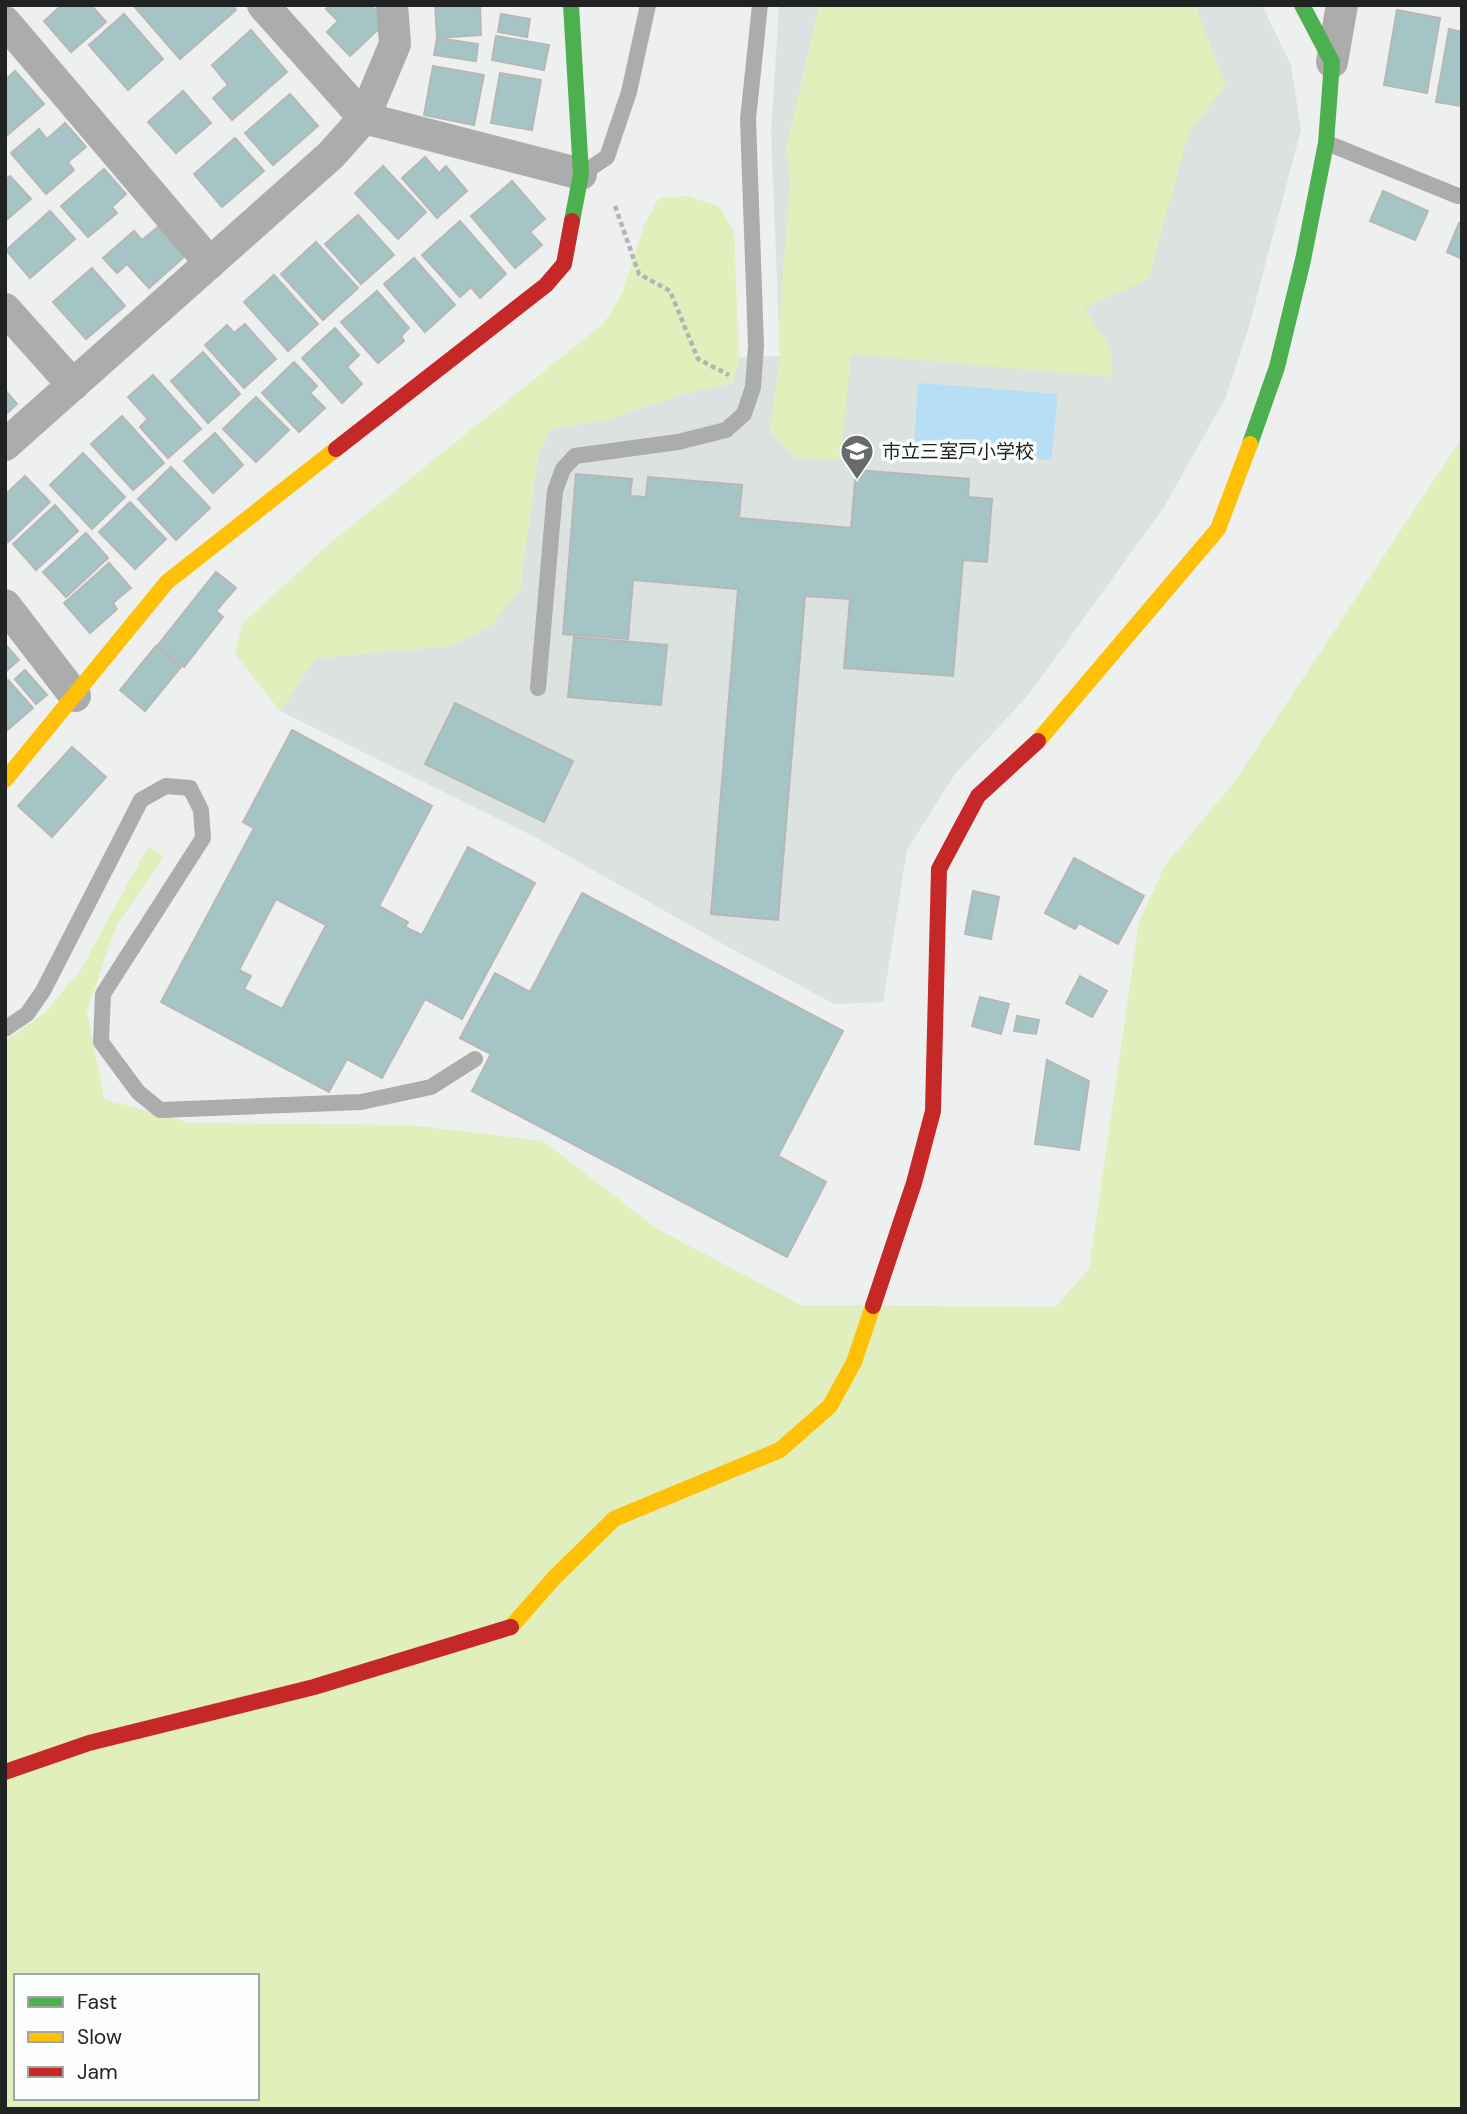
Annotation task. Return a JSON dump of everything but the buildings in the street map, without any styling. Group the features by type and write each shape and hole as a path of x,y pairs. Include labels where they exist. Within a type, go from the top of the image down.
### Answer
{"street":[{"path":"263,5 364,118 581,174"},
{"path":"5,445 331,155 364,118 395,44 392,5"},
{"path":"5,780 167,582 546,285 564,264 581,174 571,5"},
{"path":"1302,5 1332,62"},
{"path":"5,1772 89,1743 314,1686 509,1629 554,1578 614,1519 780,1451 830,1406 854,1362 914,1182 933,1111 939,869 978,796 1034,746 1218,529 1277,368 1303,260 1326,143 1332,62 1342,5"},
{"path":"5,22 210,263"},
{"path":"5,309 73,385"},
{"path":"5,605 75,696"}],"lane":[{"path":"581,174 607,157 629,92 648,5"},
{"path":"538,688 555,492 563,469 575,456 678,442 726,430 744,414 754,387 756,346 748,119 761,5"},
{"path":"1326,143 1458,196"},
{"path":"5,1028 27,1014 43,991 141,800 166,786 190,789 201,810 203,838 103,994 101,1042 138,1092 160,1110 361,1102 431,1087 475,1059"}],"path":[{"path":"615,206 639,274 670,291 698,359 754,387"}],"shaded area":[{"name":"市立三室戸小学校","path":"779,5 1262,5 1291,65 1301,130 1249,326 1226,397 1164,507 1029,694 955,774 907,850 883,1002 834,1004 533,836 280,711 316,658 450,646 520,589 538,455 550,429 605,420 680,395 733,383 739,357 780,356 771,133"}],"green space":[{"path":"819,5 1195,5 1226,85 1189,133 1148,279 1084,308 1112,350 1112,377 851,354 840,460 796,458 770,431 780,356 779,325 790,181 786,149"},
{"path":"689,196 719,207 734,230 739,357 733,383 680,395 605,420 550,429 538,455 520,589 490,627 450,646 316,658 280,711 235,654 242,624 329,544 604,323 622,294 645,223 659,198"},
{"path":"1462,438 1462,2109 5,2109 5,1038 8,1039 46,1012 81,969 148,847 164,857 116,926 87,1011 104,1099 191,1123 410,1125 543,1141 656,1228 801,1305 1055,1307 1089,1269 1139,922 1165,865 1232,785"}],"water":[{"path":"918,383 1058,394 1051,460 914,448"}],"traffic: fast":[{"path":"571,5 581,174 572,221"},
{"path":"1250,444 1277,367 1303,260 1326,143 1332,62 1302,5"}],"traffic: slow":[{"path":"1038,741 1218,529 1250,444"},
{"path":"5,780 167,582 336,449"},
{"path":"511,1627 554,1578 614,1519 780,1450 830,1406 854,1362 873,1306"}],"traffic: jam":[{"path":"336,449 546,285 564,264 572,221"},
{"path":"873,1306 914,1183 933,1111 939,869 978,796 1038,741"},
{"path":"5,1772 89,1743 314,1687 511,1627"}],"place":[{"name":"市立三室戸小学校","path":"857,481"}]}
